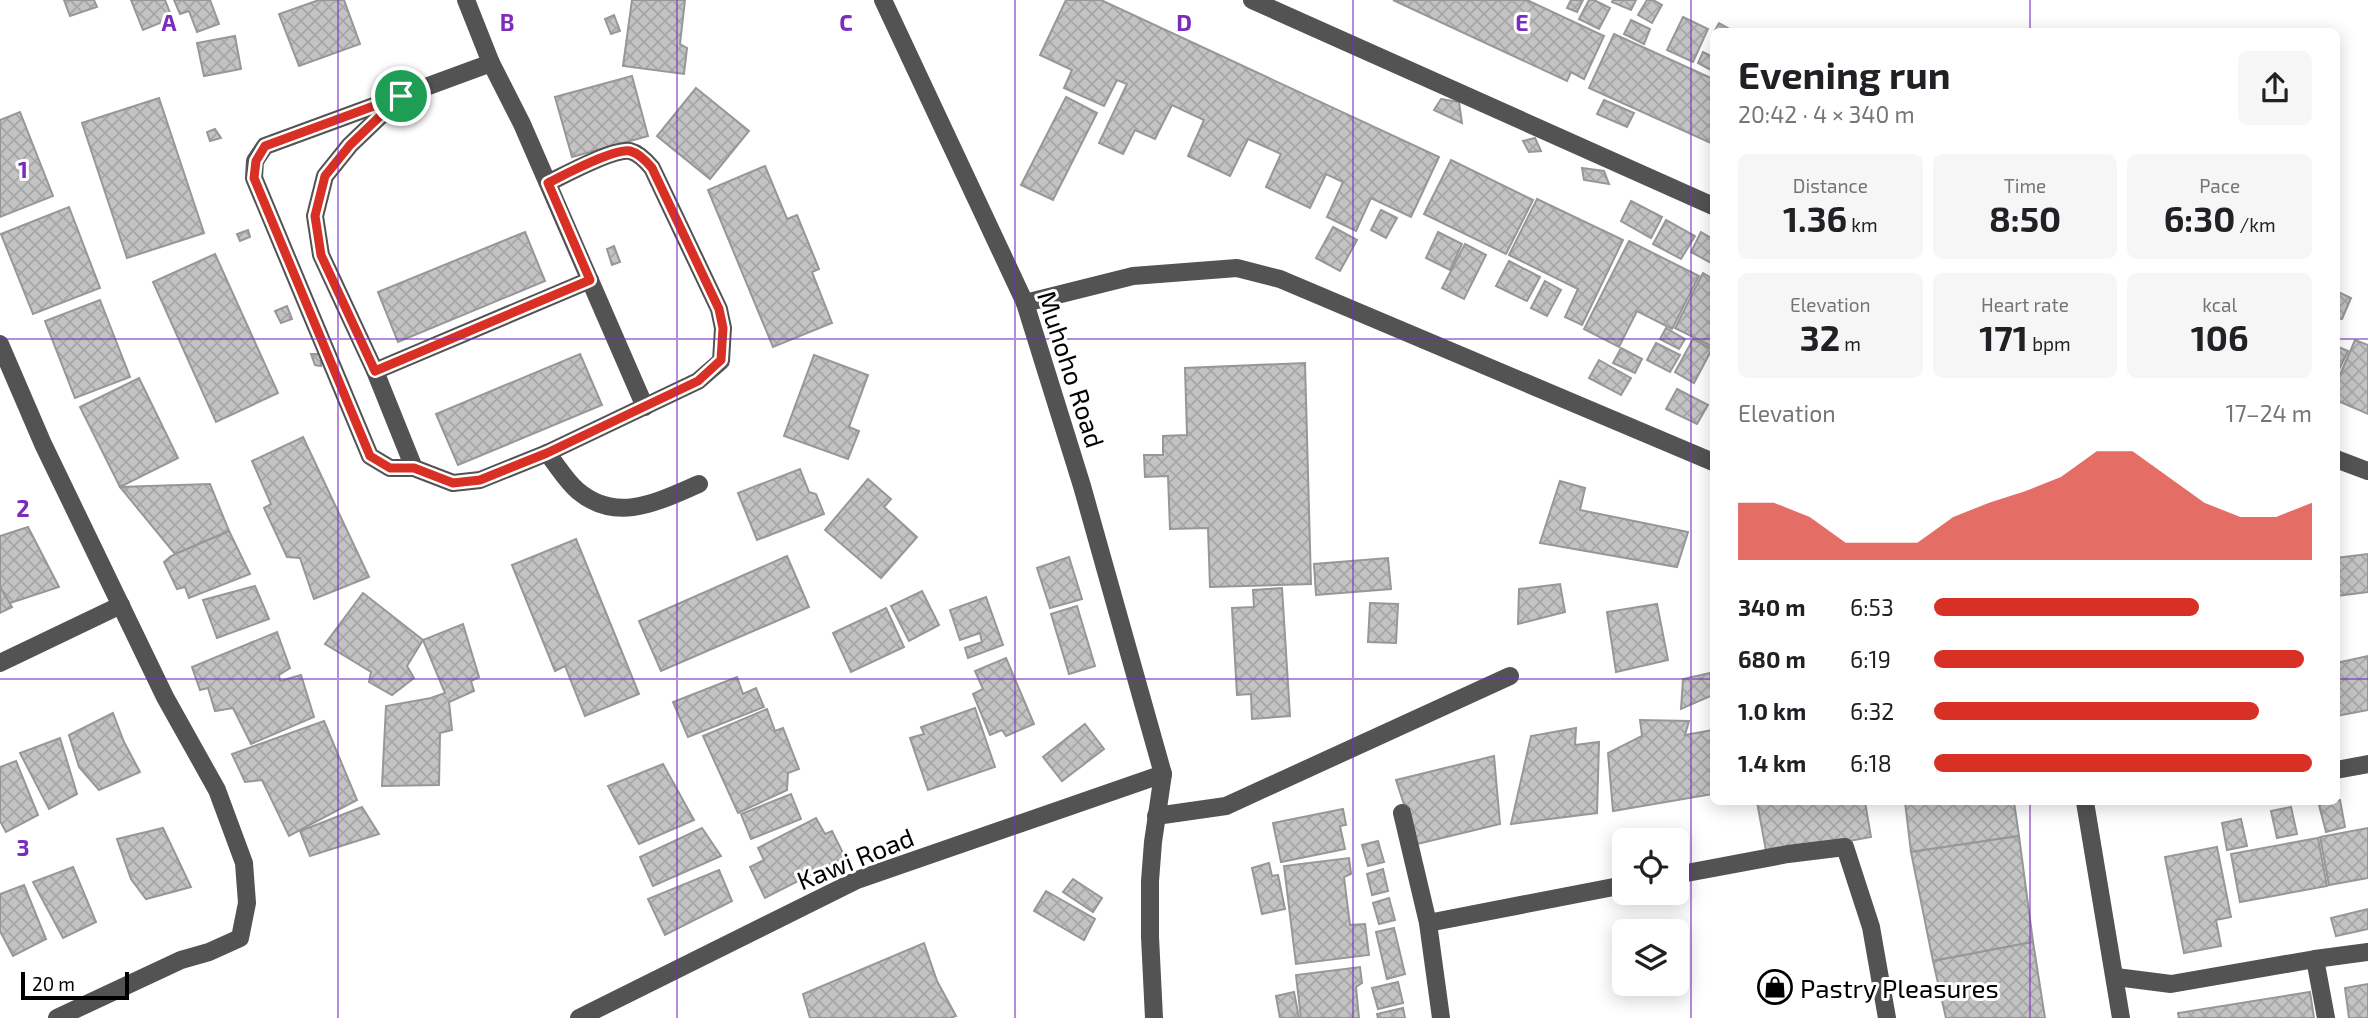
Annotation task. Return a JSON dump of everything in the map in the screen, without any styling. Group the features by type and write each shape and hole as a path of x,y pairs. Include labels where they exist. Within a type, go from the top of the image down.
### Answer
{"street":[{"path":"466,0 645,407"},
{"name":"Muhoho Road","path":"883,0 1026,303 1082,486 1163,774"},
{"path":"1252,0 1710,205"},
{"path":"491,62 265,146 256,161 254,178 370,456 390,468 414,468 453,483 480,480 547,453 698,381 721,360 723,328 711,289 652,168 643,158 630,151 610,154 548,183"},
{"path":"401,96 350,145 325,176 315,216 321,255 375,371 414,468"},
{"path":"1026,303 1133,276 1237,268 1280,279 1710,462"},
{"path":"375,371 590,280"},
{"path":"0,344 43,444 165,697 217,790 244,863 247,903 240,938 181,960 57,1018"},
{"path":"547,453 576,490 593,502 620,509 647,506 699,484"},
{"path":"2340,460 2368,471"},
{"path":"0,663 121,605"},
{"path":"1156,816 1226,806 1510,676"},
{"path":"2340,769 2368,764"},
{"path":"1154,1018 1150,903 1153,842 1163,774"},
{"name":"Kawi Road","path":"579,1018 857,880 1163,774"},
{"path":"2086,805 2121,1018"},
{"path":"1402,813 1428,923 1441,1018"},
{"path":"1689,872 1788,853 1846,847 1871,927 1887,1018"},
{"path":"1428,923 1612,887"},
{"path":"2116,977 2171,984 2368,952"},
{"path":"2315,959 2326,1018"}],"building":[{"path":"64,0 94,0 97,7 70,16"},
{"path":"131,0 165,0 172,18 143,30"},
{"path":"174,0 210,0 219,24 197,32 189,11 180,14"},
{"path":"319,0 344,0 360,44 299,66 279,14"},
{"path":"632,0 685,0 680,44 687,48 684,74 623,66"},
{"path":"1066,0 1101,0 1439,157 1411,217 1371,198 1356,231 1327,217 1343,182 1326,174 1310,208 1266,187 1281,154 1248,139 1230,176 1188,156 1204,120 1172,105 1155,139 1135,130 1123,154 1099,143 1127,84 1117,80 1104,106 1064,88 1072,70 1040,55"},
{"path":"1393,0 1527,0 1604,36 1584,79 1571,72 1567,81"},
{"path":"1571,0 1583,0 1577,12 1567,8"},
{"path":"1589,0 1610,8 1599,29 1579,19"},
{"path":"1636,0 1631,10 1612,2"},
{"path":"1647,0 1662,5 1652,23 1638,15"},
{"path":"614,15 620,31 611,34 605,19"},
{"path":"1683,17 1708,29 1693,62 1667,50"},
{"path":"1631,20 1650,29 1644,44 1624,34"},
{"path":"1614,34 1710,78 1710,143 1589,88"},
{"path":"235,36 241,69 204,76 197,43"},
{"path":"1703,52 1710,56 1710,69 1698,63"},
{"path":"632,76 648,136 572,157 555,97"},
{"path":"696,88 749,131 710,179 657,136"},
{"path":"1066,97 1097,113 1053,200 1021,185"},
{"path":"159,98 204,233 127,258 82,123"},
{"path":"1441,99 1459,102 1462,123 1434,110"},
{"path":"1604,100 1634,113 1627,127 1597,114"},
{"path":"20,112 53,196 0,217 0,120"},
{"path":"215,129 221,138 210,141 207,132"},
{"path":"1535,138 1541,151 1529,152 1523,141"},
{"path":"1451,160 1533,200 1506,254 1424,214"},
{"path":"765,166 787,219 797,215 819,269 812,272 832,323 773,347 708,190"},
{"path":"1582,168 1604,171 1609,184 1584,180"},
{"path":"1537,199 1623,240 1582,325 1565,317 1578,289 1509,255"},
{"path":"1631,201 1662,217 1651,238 1621,221"},
{"path":"69,207 100,288 33,314 1,234"},
{"path":"1381,210 1397,218 1386,238 1371,230"},
{"path":"1666,220 1695,236 1681,259 1653,244"},
{"path":"1333,227 1357,240 1340,271 1316,258"},
{"path":"248,230 250,237 240,241 237,234"},
{"path":"525,232 545,281 398,342 378,292"},
{"path":"1438,232 1462,244 1450,270 1426,258"},
{"path":"1701,232 1710,237 1710,262 1691,252"},
{"path":"1629,241 1699,276 1672,329 1637,311 1619,347 1584,329"},
{"path":"1465,244 1486,255 1464,299 1442,288"},
{"path":"614,246 620,262 612,265 607,249"},
{"path":"215,254 278,393 216,422 153,282"},
{"path":"1509,261 1540,277 1527,301 1496,286"},
{"path":"1703,273 1710,277 1710,346 1675,328"},
{"path":"1545,281 1561,290 1547,316 1531,308"},
{"path":"2340,293 2351,298 2340,318"},
{"path":"100,300 130,377 75,398 45,321"},
{"path":"287,306 292,319 281,323 275,311"},
{"path":"1666,328 1685,339 1679,349 1660,339"},
{"path":"1693,339 1710,348 1694,383 1675,372"},
{"path":"2355,340 2368,345 2368,414 2340,402 2340,375"},
{"path":"1656,343 1680,355 1670,372 1647,360"},
{"path":"1621,348 1642,359 1635,373 1613,363"},
{"path":"2340,348 2348,351 2340,368"},
{"path":"311,354 321,354 321,366 315,365"},
{"path":"580,354 602,405 458,465 436,414"},
{"path":"814,355 868,375 849,427 859,431 848,459 784,436"},
{"path":"1599,360 1631,378 1621,395 1589,378"},
{"path":"1305,363 1311,584 1210,587 1208,528 1170,529 1168,476 1145,477 1144,455 1163,455 1163,436 1187,435 1185,368"},
{"path":"139,378 178,458 120,487 80,407"},
{"path":"1677,389 1708,405 1697,424 1666,409"},
{"path":"303,437 369,577 314,599 300,558 287,557 264,508 271,504 252,461"},
{"path":"800,469 809,492 816,494 824,514 757,540 738,493"},
{"path":"868,479 891,499 884,507 917,537 881,578 825,530"},
{"path":"1560,481 1585,488 1580,510 1688,532 1677,567 1540,543"},
{"path":"210,484 229,531 175,554 120,487"},
{"path":"28,527 59,587 7,604 0,591 0,536"},
{"path":"229,531 250,574 189,598 185,587 177,589 164,562 171,556"},
{"path":"576,539 639,694 585,716 565,666 555,671 512,565"},
{"path":"2368,554 2368,592 2340,596 2340,558"},
{"path":"787,556 809,607 661,671 639,621"},
{"path":"1069,557 1082,599 1050,608 1037,568"},
{"path":"1388,558 1391,589 1316,595 1314,564"},
{"path":"1560,584 1565,612 1518,624 1519,589"},
{"path":"255,586 269,619 217,638 203,600"},
{"path":"0,587 12,607 0,613"},
{"path":"1282,588 1290,716 1252,719 1251,694 1237,695 1232,608 1254,607 1253,590"},
{"path":"922,591 939,625 909,641 891,606"},
{"path":"363,593 423,640 407,666 414,678 392,695 369,682 371,672 325,644"},
{"path":"986,597 1003,645 968,658 965,648 982,642 980,633 960,640 950,610"},
{"path":"1370,603 1398,604 1396,643 1368,642"},
{"path":"1657,604 1668,660 1616,672 1607,612"},
{"path":"1077,606 1095,666 1069,674 1051,614"},
{"path":"886,608 904,647 851,672 833,633"},
{"path":"463,624 479,677 471,681 474,691 449,702 452,730 440,733 439,785 382,786 386,706 445,693 423,640"},
{"path":"277,632 290,668 279,675 280,681 301,675 314,717 251,744 233,708 215,711 208,688 200,690 192,667"},
{"path":"2368,656 2368,710 2340,715 2340,662"},
{"path":"1006,658 1034,724 1006,736 1002,730 990,735 973,694 983,689 975,671"},
{"path":"1710,673 1710,696 1681,709 1683,679"},
{"path":"737,677 743,694 756,688 764,707 688,737 673,702"},
{"path":"975,708 995,767 928,790 910,738 924,734 921,727"},
{"path":"767,709 775,731 783,728 799,769 788,773 787,790 738,813 703,736"},
{"path":"113,713 140,772 99,790 79,767 69,735"},
{"path":"1640,720 1689,721 1685,735 1710,731 1710,795 1613,811 1608,753 1642,736"},
{"path":"324,721 357,800 289,836 262,780 245,782 232,754"},
{"path":"1085,724 1104,749 1062,781 1043,757"},
{"path":"1576,728 1575,745 1599,742 1597,813 1511,824 1531,736"},
{"path":"60,738 77,794 49,809 20,753"},
{"path":"1494,756 1500,824 1417,844 1396,780"},
{"path":"16,761 38,815 6,832 0,821 0,767"},
{"path":"663,764 694,820 639,844 608,786"},
{"path":"791,794 801,819 751,839 741,814"},
{"path":"2340,800 2345,827 2326,832 2319,805 2340,805"},
{"path":"1758,805 1866,805 1871,837 1767,856"},
{"path":"1905,805 2014,805 2019,836 1911,852"},
{"path":"362,807 379,834 310,856 300,831"},
{"path":"2291,807 2297,834 2277,838 2271,811"},
{"path":"1343,809 1346,825 1340,826 1345,849 1281,862 1273,823"},
{"path":"816,818 825,834 832,831 845,857 765,898 750,867 764,860 758,848"},
{"path":"2241,819 2247,846 2227,850 2222,823"},
{"path":"163,828 191,887 146,899 131,879 117,839"},
{"path":"702,828 721,856 653,886 640,857"},
{"path":"2368,828 2368,878 2329,885 2320,837"},
{"path":"2019,836 2033,942 1933,961 1911,852"},
{"path":"2318,838 2327,886 2240,902 2231,854"},
{"path":"1378,841 1384,862 1368,866 1362,845"},
{"path":"2217,847 2231,917 2216,920 2221,946 2184,953 2165,857"},
{"path":"1349,858 1351,874 1344,877 1350,925 1365,924 1369,955 1296,964 1284,866"},
{"path":"1269,863 1272,876 1278,875 1285,909 1262,914 1252,868"},
{"path":"73,867 96,922 63,938 33,882"},
{"path":"1383,869 1388,891 1372,895 1367,874"},
{"path":"719,870 732,901 665,935 648,899"},
{"path":"1073,879 1102,898 1093,912 1063,892"},
{"path":"24,885 46,939 13,956 0,931 0,894"},
{"path":"1046,891 1095,919 1084,940 1034,911"},
{"path":"1389,898 1395,920 1379,924 1373,903"},
{"path":"2368,909 2368,929 2336,936 2331,918"},
{"path":"1394,928 1405,974 1387,979 1376,932"},
{"path":"2033,942 2045,1018 1946,1018 1933,961"},
{"path":"924,943 937,981 956,1016 810,1018 803,994"},
{"path":"1360,967 1362,983 1356,987 1359,1018 1301,1018 1296,975"},
{"path":"1398,982 1403,1003 1378,1009 1372,988"},
{"path":"2368,984 2368,1018 2349,1018 2345,988"},
{"path":"1294,992 1299,1018 1280,1018 1276,996"},
{"path":"2310,992 2314,1018 2179,1018 2178,1013"},
{"path":"1403,1008 1405,1018 1378,1018 1377,1014"}],"place":[{"name":"Pastry Pleasures","path":"1775,987"}],"route":[{"path":"401,96 350,145 325,176 315,216 321,255 375,371 590,280 548,183 610,154 630,151 643,158 652,168 711,289 723,328 721,360 698,381 547,453 480,480 453,483 414,468 390,468 370,456 254,178 256,161 265,146 401,96"}]}
